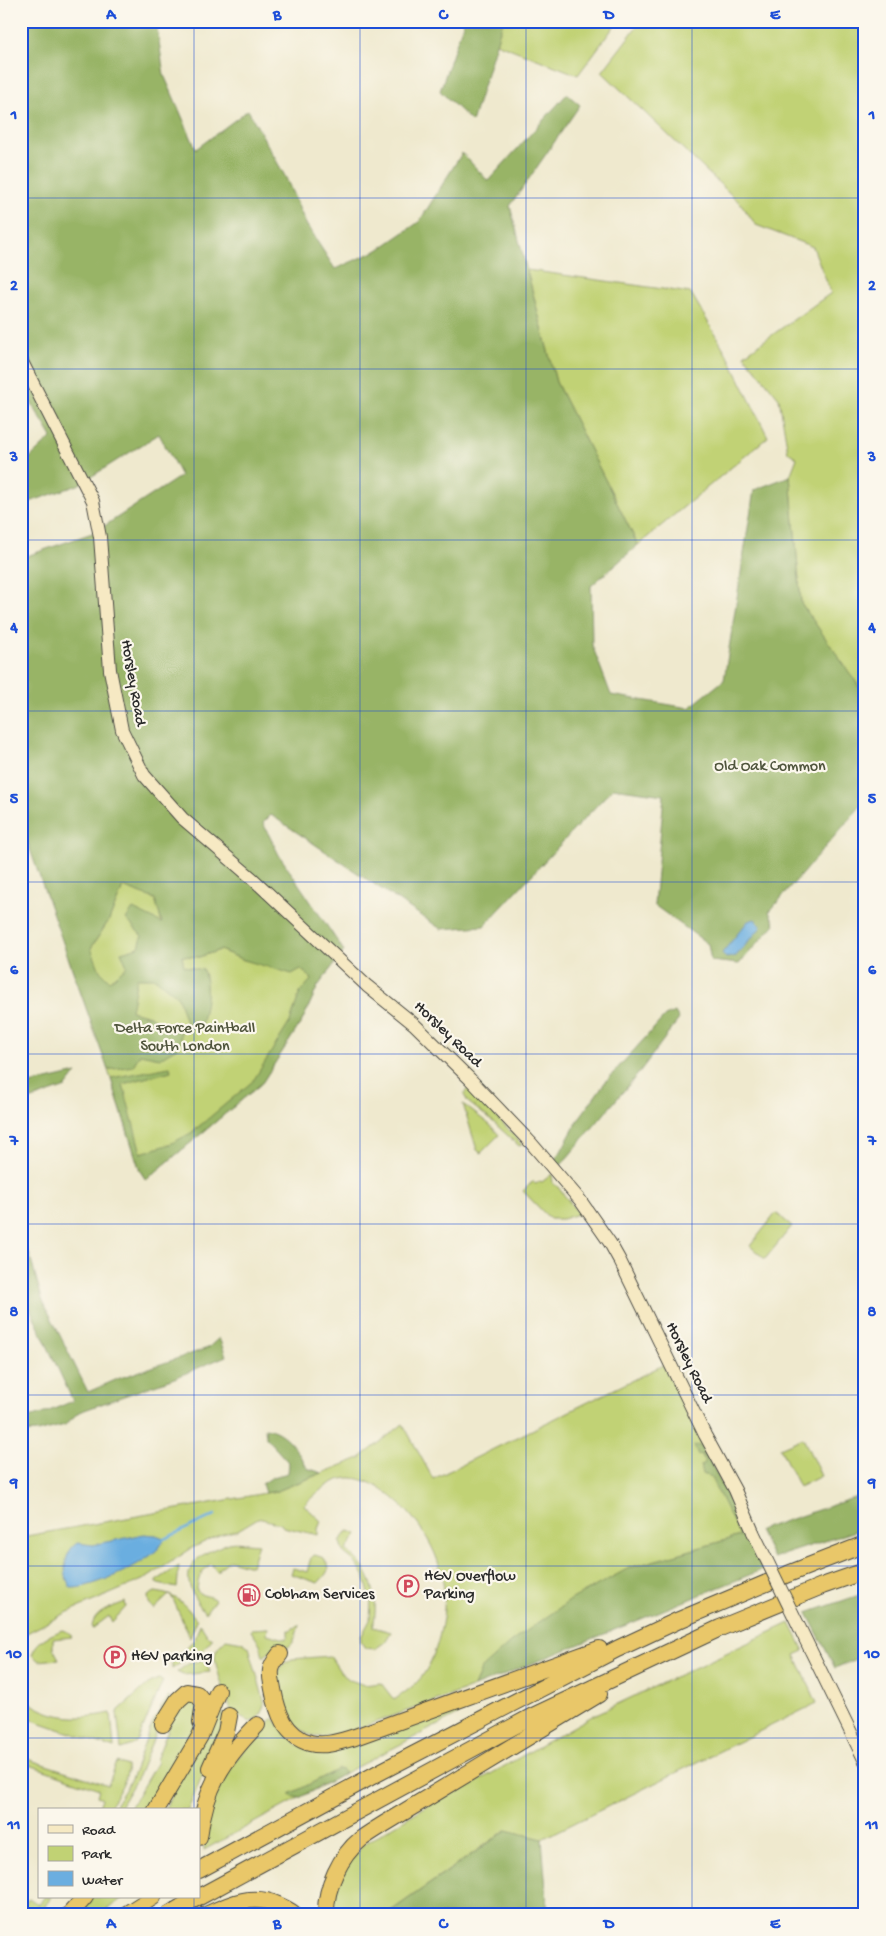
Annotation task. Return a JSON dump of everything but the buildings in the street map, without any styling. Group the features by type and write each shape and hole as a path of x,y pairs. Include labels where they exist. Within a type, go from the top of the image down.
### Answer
{"highway":[{"path":"280,1654 273,1664 270,1676 280,1716 289,1730 298,1737 307,1742 325,1744 355,1737 679,1620 865,1544"},
{"path":"200,1895 531,1717 720,1628 822,1586 865,1571"},
{"path":"205,1867 507,1705 679,1620"},
{"path":"326,1915 330,1884 342,1862 360,1840 587,1703 636,1668"},
{"path":"157,1808 205,1727 218,1691"},
{"path":"163,1724 182,1696 187,1692 192,1692 201,1697 204,1703 204,1711 193,1748"},
{"path":"194,1808 205,1778 219,1752 229,1716"},
{"path":"200,1831 205,1802 214,1780 232,1751 257,1725"},
{"path":"69,1915 84,1898"},
{"path":"125,1915 152,1898"},
{"path":"180,1915 182,1898"},
{"path":"168,1915 196,1898"},
{"path":"192,1915 198,1898"},
{"path":"206,1915 232,1903 253,1899 273,1902 295,1915"}],"street":[{"name":"Horsley Road","path":"21,360 93,502 100,537 110,670 122,730 144,775 182,818 253,879 319,939 348,969 414,1024 443,1052 532,1143 580,1200 620,1261 705,1435 735,1490 753,1532 865,1760"}],"green space":[{"name":"Old Oak Common","path":"21,21 156,21 164,75 196,149 248,110 286,178 306,224 335,269 378,250 419,222 462,153 488,181 567,94 580,105 510,206 556,382 638,545 591,586 592,645 611,695 689,708 724,680 754,490 790,476 801,603 865,695 865,801 769,912 775,924 739,964 711,961 708,944 654,905 664,795 613,788 484,926 441,929 271,815 263,823 279,855 344,951 318,986 302,1021 262,1083 146,1180 140,1171 111,1078 170,1067 171,1071 123,1084 141,1153 170,1144 191,1133 253,1081 290,1022 300,992 312,979 301,969 292,974 244,960 220,950 199,957 182,956 184,966 203,970 205,977 206,998 201,1026 188,1029 178,997 155,978 137,978 131,1011 150,1016 167,1030 181,1031 180,1046 160,1058 140,1054 133,1066 108,1070 21,824 21,558 95,532 181,476 159,434 78,485 21,505 21,466 52,437 21,386","holes":["123,887 155,899 162,923 133,909 126,919 142,936 139,947 121,952 127,966 110,981 100,971 91,948 109,920"]},
{"path":"464,21 503,21 472,122 440,91"},
{"path":"503,21 618,21 578,75 496,43"},
{"path":"641,21 865,21 865,345 861,346 862,363 865,365 865,696 801,603 790,476 797,458 788,452 779,398 744,355 831,293 813,247 756,225 741,204 602,72"},
{"path":"527,270 691,293 729,358 768,437 638,545 556,382"},
{"name":"Delta Force Paintball South London","path":"123,887 156,899 169,954 199,957 220,950 244,960 301,968 318,986 302,1021 262,1083 146,1180 140,1171 106,1064 68,957 91,948 109,920"},
{"path":"675,1012 679,1019 638,1074 561,1165 553,1161 560,1153 580,1117 606,1081 665,1016"},
{"path":"77,1073 66,1087 21,1103 21,1086"},
{"path":"469,1088 522,1145 519,1146 468,1102 464,1095"},
{"path":"463,1104 490,1125 499,1135 481,1153 477,1150"},
{"path":"552,1174 553,1184 557,1186 579,1214 562,1219 550,1219 523,1191 533,1181 536,1184 540,1181 542,1182"},
{"path":"776,1213 792,1226 765,1259 750,1246"},
{"path":"21,1237 29,1253 42,1299 88,1392 120,1378 208,1348 219,1338 226,1356 177,1377 79,1412 65,1425 37,1432 21,1433 21,1420 42,1414 73,1401 32,1313 21,1283"},
{"path":"663,1365 747,1534 629,1568 474,1687 345,1733 319,1737 307,1734 284,1717 278,1672 282,1666 292,1659 330,1656 341,1673 350,1680 364,1685 381,1683 394,1700 420,1679 431,1661 437,1644 443,1616 444,1599 443,1583 435,1553 418,1525 396,1500 368,1482 353,1478 333,1482 304,1505 321,1521 318,1535 283,1527 281,1524 258,1518 238,1530 219,1535 192,1548 147,1578 66,1613 21,1636 21,1537 277,1491 360,1458 403,1424 433,1479"},
{"path":"265,1428 285,1437 300,1455 307,1468 322,1473 277,1491 265,1493 262,1484 273,1477 288,1473 289,1463 266,1438"},
{"path":"803,1438 821,1476 799,1487 780,1448"},
{"path":"697,1445 704,1448 764,1569 474,1687 481,1669 511,1642 572,1599 629,1568 740,1536 710,1476 703,1474 701,1465 705,1463 701,1454 698,1455 694,1446"},
{"path":"865,1494 865,1528 773,1558 759,1530"},
{"path":"349,1531 357,1534 346,1550 362,1566 372,1584 375,1605 373,1627 391,1632 385,1642 375,1649 365,1648 361,1642 361,1637 370,1620 371,1601 364,1575 354,1561 343,1552 340,1542 345,1533"},
{"path":"234,1542 258,1544 251,1566 230,1560 218,1569 219,1571 217,1572 211,1564 204,1570 199,1579 197,1591 215,1600 205,1613 193,1595 189,1578 190,1570 201,1556"},
{"path":"315,1555 324,1558 329,1568 318,1583 291,1574 293,1568 307,1572 311,1557"},
{"path":"179,1566 177,1588 158,1584 156,1581"},
{"path":"155,1592 169,1595 154,1609 149,1603 148,1596"},
{"path":"865,1593 865,1655 835,1668 807,1613"},
{"path":"169,1595 184,1604 197,1620 190,1638 173,1599"},
{"path":"125,1602 126,1607 112,1622 109,1616 92,1629 95,1618 103,1611"},
{"path":"790,1623 804,1651 795,1655 817,1703 542,1839 506,1830 385,1915 333,1915 333,1896 346,1867 362,1845 430,1804 473,1784 594,1715"},
{"path":"200,1624 207,1635 213,1638 200,1653 189,1657 172,1669 172,1661 195,1639"},
{"path":"299,1625 293,1643 286,1648 270,1652 263,1657 260,1644 251,1631 252,1629 268,1628 267,1634 285,1639 288,1637 288,1631"},
{"path":"62,1630 68,1632 72,1637 53,1639 53,1648 59,1659 39,1661 32,1655 40,1642"},
{"path":"226,1639 242,1642 249,1647 265,1704 260,1715 250,1722 232,1713 219,1675 215,1655"},
{"path":"206,1659 210,1672 183,1675 177,1672 188,1664"},
{"path":"158,1679 163,1681 138,1740 133,1745 121,1749 117,1712 148,1684"},
{"path":"22,1697 43,1710 65,1716 87,1717 111,1713 114,1748 21,1716"},
{"path":"168,1697 170,1698 138,1776 119,1808 113,1808 132,1777 152,1724"},
{"path":"192,1697 200,1707 192,1737 150,1808 130,1808 157,1762 156,1760 174,1715"},
{"path":"477,1701 472,1704 473,1707 345,1773 204,1850 205,1818 221,1776 273,1718 298,1745"},
{"path":"219,1704 224,1717 218,1749 202,1776 189,1808 165,1808"},
{"path":"21,1757 108,1785 117,1762 127,1766 127,1771 120,1789 108,1808 99,1808 102,1798 97,1796 99,1789 21,1762"},
{"path":"339,1769 345,1773 299,1798 291,1796 290,1794"},
{"path":"507,1830 542,1839 548,1915 385,1915"},
{"path":"29,1898 39,1905 43,1898 51,1898 37,1915 21,1915 21,1909"},
{"path":"91,1898 123,1898 99,1915 76,1915"}],"water":[{"path":"755,919 761,927 736,956 726,958 722,953 748,921"},
{"path":"144,1534 164,1538 152,1555 109,1578 93,1584 71,1588 66,1577 65,1564 69,1552 77,1543 93,1545"}],"waterway":[{"path":"162,1540 215,1515"}],"place":[{"name":"HGV Overflow Parking","path":"408,1586"},
{"name":"Cobham Services","path":"249,1595"},
{"name":"HGV parking","path":"115,1657"}]}
